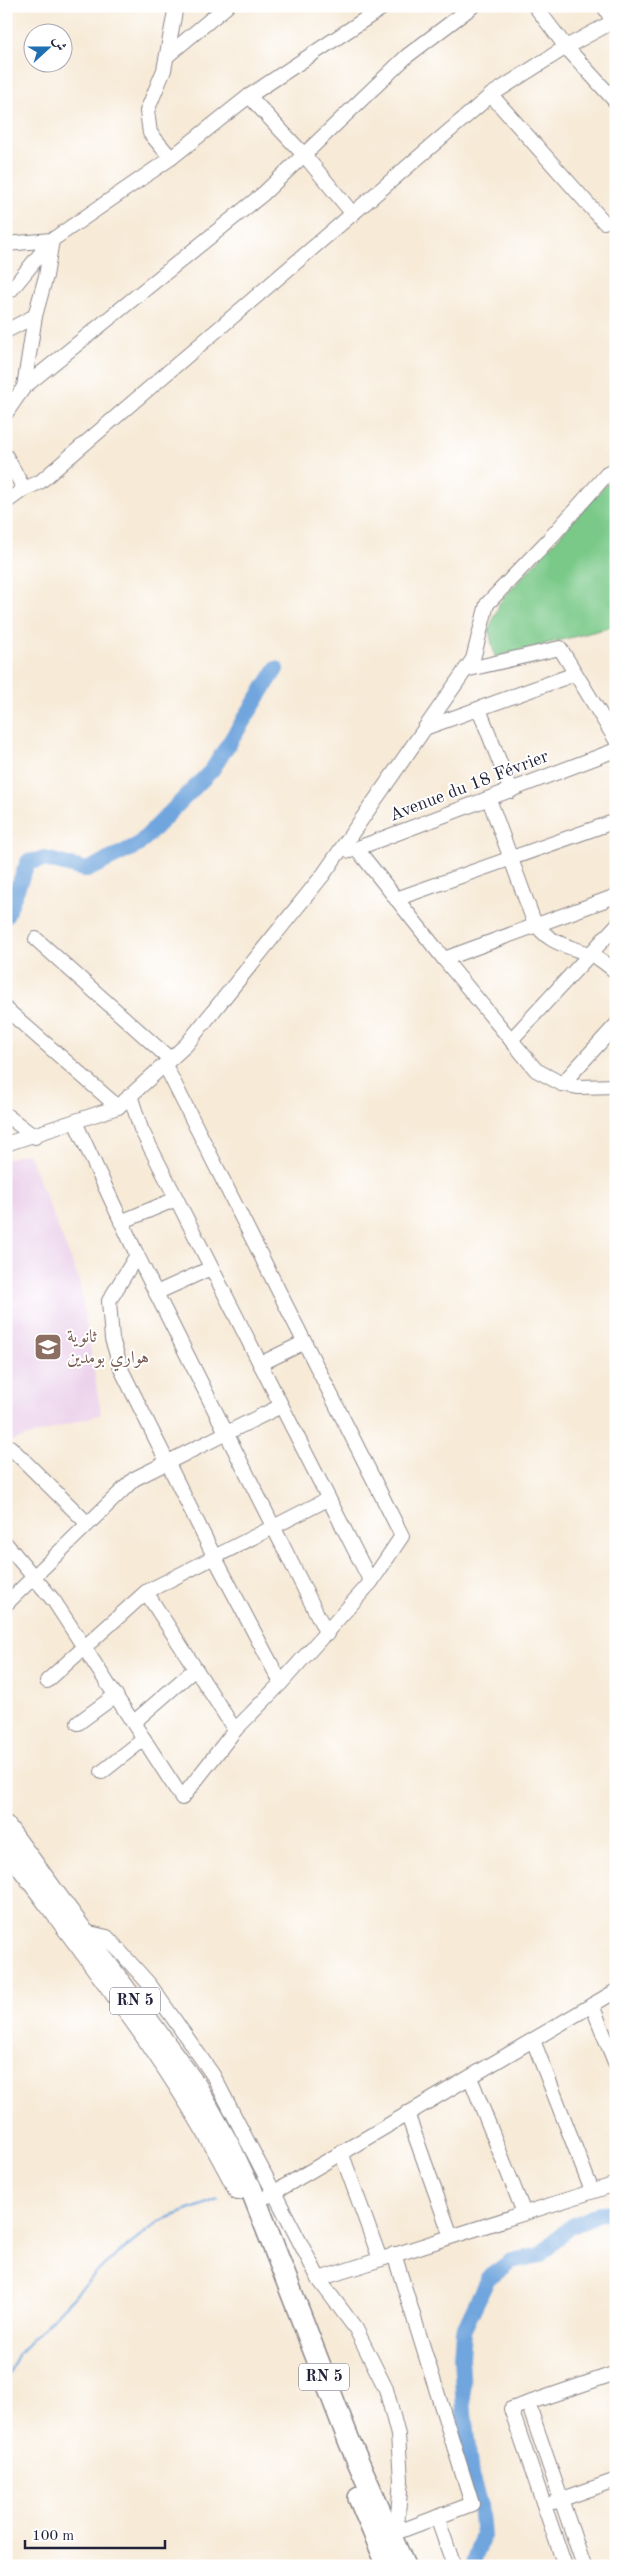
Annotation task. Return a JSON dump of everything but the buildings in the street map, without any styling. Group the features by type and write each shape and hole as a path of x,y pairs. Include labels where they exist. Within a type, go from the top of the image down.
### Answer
{"highway":[{"name":"RN 5","path":"255,2193 317,2361 394,2536 404,2566"},
{"name":"RN 5","path":"255,2193 304,2363 388,2566"}],"main road":[{"name":"RN 5","path":"6,1825 197,2085 255,2193"},
{"name":"RN 5","path":"6,1848 150,2042 220,2155 255,2193"}],"street":[{"path":"170,158 150,132 147,111 164,70 176,6"},
{"path":"167,56 227,6"},
{"path":"6,413 24,387 263,194 305,156 407,56 473,6"},
{"path":"535,6 566,46 616,102"},
{"path":"6,502 24,489 40,482 490,95 566,46 614,21 604,6"},
{"path":"6,291 11,290 52,240 170,158 249,96 381,8"},
{"path":"490,95 604,222"},
{"path":"249,96 305,156 353,214"},
{"path":"24,387 35,316 46,276 52,240"},
{"path":"6,244 52,240"},
{"path":"6,331 35,316"},
{"path":"6,456 24,489"},
{"path":"6,1144 35,1136 118,1107 186,1046 336,857 473,659 487,604 552,536 607,474 616,469"},
{"path":"465,670 560,648 616,740"},
{"path":"425,728 575,674"},
{"path":"479,709 511,791"},
{"name":"Avenue du 18 Février","path":"336,857 616,750"},
{"path":"489,799 536,925 554,941 590,955 616,972"},
{"path":"396,900 616,821"},
{"path":"357,849 396,900 536,1070 562,1084 579,1088 616,1086"},
{"path":"444,959 616,896"},
{"path":"511,1040 616,926"},
{"path":"6,1544 54,1601 182,1798 235,1730 327,1634 371,1582 402,1536 168,1062 36,939"},
{"path":"6,1009 118,1107"},
{"path":"562,1084 616,1025"},
{"path":"130,1095 141,1129 371,1582"},
{"path":"6,1115 35,1136"},
{"path":"75,1122 137,1255 327,1634"},
{"path":"121,1222 176,1199"},
{"path":"137,1255 108,1301 112,1339 122,1370 214,1556 281,1683"},
{"path":"156,1293 211,1268"},
{"path":"260,1364 305,1342"},
{"path":"6,1604 134,1479 227,1435 282,1406"},
{"path":"10,1446 88,1524"},
{"path":"47,1682 146,1592 328,1499"},
{"path":"146,1592 235,1730"},
{"path":"134,1722 195,1669"},
{"path":"78,1722 116,1694"},
{"path":"102,1772 144,1738"},
{"path":"85,1932 107,1937 150,1985 214,2076 255,2193 356,2329 386,2389 398,2444 400,2480 394,2536 472,2504 394,2254"},
{"path":"255,2193 341,2152 616,1991"},
{"path":"592,2005 616,2065"},
{"path":"533,2040 592,2191"},
{"path":"470,2077 524,2213"},
{"path":"407,2114 451,2236"},
{"path":"341,2152 380,2259"},
{"path":"319,2278 616,2184"},
{"path":"565,2566 510,2409 616,2373"},
{"path":"528,2403 584,2566"},
{"path":"544,2505 616,2480"},
{"path":"437,2517 454,2566"}],"shaded area":[{"name":"ثانوية هواري بومدين","path":"28,1153 79,1280 101,1414 6,1443 6,1159"}],"green space":[{"path":"616,477 616,626 495,657 489,630 500,602 609,481"}],"waterway":[{"path":"6,916 28,862 45,859 87,870 138,845 212,770 276,669"},
{"path":"6,2379 19,2353 104,2265 160,2221 218,2199"},
{"path":"472,2566 483,2535 480,2505 471,2476 464,2413 461,2357 463,2331 488,2278 511,2261 540,2255 570,2227 600,2213 616,2214"}],"place":[{"name":"ثانوية هواري بومدين","path":"48,1347"}]}
